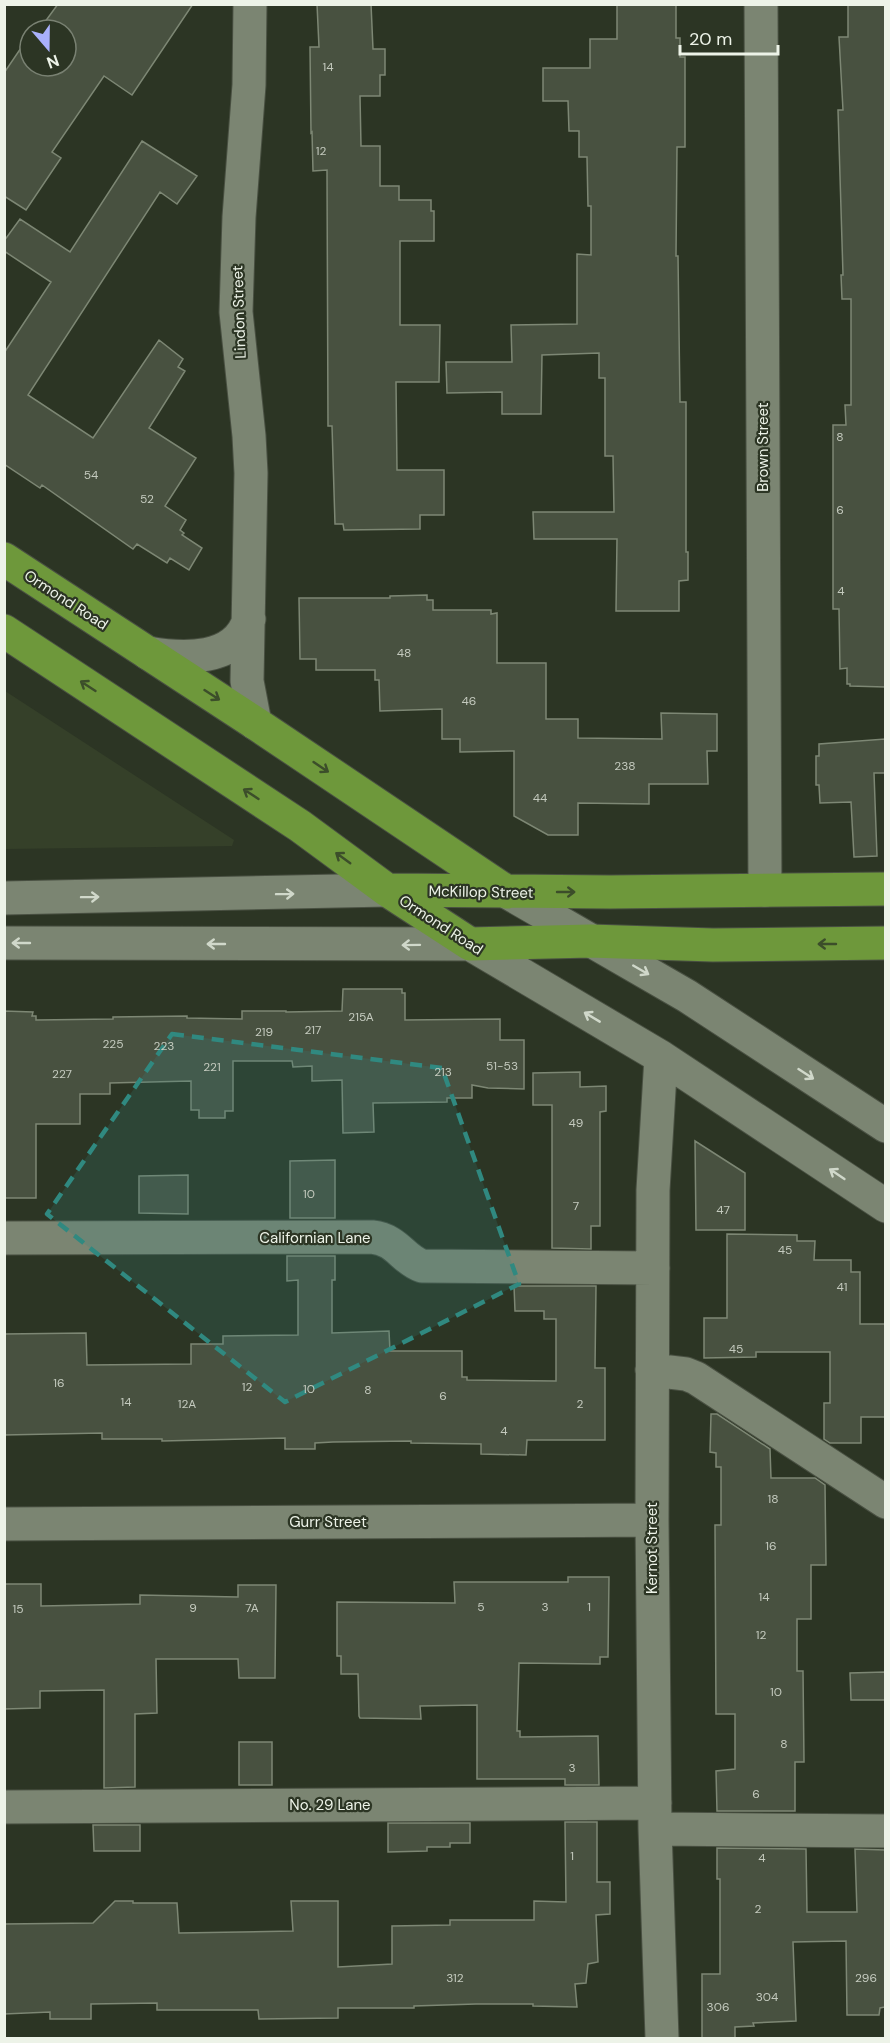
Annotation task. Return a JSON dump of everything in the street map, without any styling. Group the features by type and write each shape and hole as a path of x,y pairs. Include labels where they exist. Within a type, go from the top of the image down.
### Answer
{"highway":[{"name":"Ormond Road","path":"4,559 255,723 507,892"},
{"name":"Ormond Road","path":"4,631 300,826 387,891 470,944"},
{"name":"McKillop Street","path":"387,891 885,890"},
{"path":"470,944 590,941 713,945 885,943"}],"street":[{"name":"Lindon Street","path":"250,4 248,107 236,287 237,334 251,473 247,681 255,723"},
{"name":"Brown Street","path":"761,4 765,890"},
{"path":"148,653 174,657 205,655 239,638 249,620"},
{"name":"McKillop Street","path":"4,898 387,891"},
{"name":"Ormond Road","path":"507,892 687,996 885,1126"},
{"path":"4,943 470,944"},
{"name":"Ormond Road","path":"470,944 661,1057 885,1206"},
{"name":"Kernot Street","path":"661,1057 652,1190 652,1520 655,1816 662,2038"},
{"name":"Californian Lane","path":"4,1238 372,1237 392,1243 422,1266 653,1268"},
{"path":"652,1370 696,1377 885,1502"},
{"name":"Gurr Street","path":"4,1524 652,1520"},
{"name":"No. 29 Lane","path":"4,1807 655,1816 885,1831"}],"highlighted area":[{"path":"172,1034 442,1068 519,1284 285,1402 47,1214"}],"shaded area":[{"path":"5,691 234,840 232,846 5,849"}],"building":[{"path":"58,4 193,4 132,95 104,76 52,152 61,158 26,210 4,196 4,73 18,52 18,78 78,78 78,18 48,18"},
{"path":"317,4 371,4 373,49 385,49 385,75 380,75 380,96 360,96 361,146 380,146 380,186 399,186 399,200 431,200 431,211 434,211 434,241 400,241 400,325 440,325 439,382 396,382 397,470 444,470 444,515 420,515 420,529 344,530 343,524 335,524 332,426 328,426 327,170 313,171 311,133 310,47 319,47"},
{"path":"617,4 676,4 676,38 680,38 680,57 685,57 685,147 677,147 676,256 678,256 680,402 686,402 688,580 679,581 679,611 616,611 617,539 534,539 533,512 614,512 613,456 605,456 605,378 599,378 599,353 542,355 541,414 502,414 502,392 447,393 446,362 512,362 511,325 577,324 577,254 591,255 591,206 588,206 587,157 579,157 579,131 569,131 568,101 543,101 543,68 590,68 590,39 617,39"},
{"path":"848,4 885,4 885,687 847,684 847,668 840,669 839,609 833,609 833,425 846,425 845,405 851,405 851,299 842,299 838,110 843,110 839,37 848,37"},
{"path":"142,141 197,176 177,204 160,192 28,395 93,438 159,340 183,359 178,367 185,371 149,428 196,458 165,506 186,520 180,530 184,533 182,535 202,548 189,570 170,558 167,563 137,544 133,549 42,485 40,488 4,464 4,353 51,282 4,251 4,241 20,219 70,252"},
{"path":"427,595 427,600 433,600 433,610 491,610 491,614 497,613 497,663 546,663 546,719 578,719 578,738 662,739 661,713 717,714 717,751 707,751 708,784 649,784 649,804 578,803 578,835 548,835 514,816 514,751 460,752 460,739 442,739 442,709 380,711 379,680 375,680 375,670 316,670 316,659 300,659 299,598 390,598 390,596"},
{"path":"885,739 885,773 874,773 877,856 854,857 851,802 820,803 819,785 816,785 816,756 819,756 819,744"},
{"path":"343,989 402,989 402,993 405,993 405,1020 500,1019 500,1040 524,1040 524,1089 472,1085 472,1098 447,1098 447,1102 373,1103 374,1132 343,1133 342,1080 312,1081 312,1066 293,1067 292,1061 233,1061 233,1111 225,1111 225,1118 199,1118 199,1110 191,1110 191,1081 110,1083 110,1094 80,1094 80,1124 36,1124 36,1198 4,1198 4,1011 33,1012 32,1016 36,1016 36,1020 187,1016 187,1018 242,1019 242,1011 342,1011"},
{"path":"580,1072 580,1087 606,1086 606,1111 600,1112 600,1226 591,1226 591,1249 552,1248 552,1105 533,1105 533,1073"},
{"path":"695,1141 745,1173 745,1230 696,1230"},
{"path":"335,1160 335,1218 290,1218 290,1161"},
{"path":"188,1175 188,1214 139,1213 139,1176"},
{"path":"727,1234 797,1235 797,1241 815,1241 814,1260 851,1260 851,1272 860,1272 860,1324 885,1324 885,1417 861,1417 861,1443 830,1443 824,1439 824,1403 830,1403 830,1352 756,1352 756,1357 704,1358 704,1318 727,1318"},
{"path":"287,1256 335,1256 335,1280 332,1280 332,1333 389,1331 390,1351 462,1351 462,1377 467,1377 467,1380 556,1381 556,1319 544,1319 544,1311 515,1311 514,1286 596,1286 595,1368 605,1368 605,1440 527,1440 526,1455 481,1454 481,1444 411,1443 411,1441 315,1443 315,1449 285,1449 285,1438 162,1441 162,1439 102,1439 102,1433 4,1435 4,1334 86,1333 87,1365 191,1364 191,1344 223,1344 223,1336 298,1335 298,1280 287,1281"},
{"path":"711,1414 717,1414 770,1449 771,1478 815,1478 825,1485 826,1565 811,1565 811,1619 797,1619 797,1671 803,1671 804,1762 795,1762 795,1811 717,1811 716,1771 735,1769 735,1714 716,1714 715,1525 721,1525 721,1467 716,1467 716,1453 710,1452"},
{"path":"568,1577 609,1577 608,1657 600,1657 600,1664 519,1663 517,1731 520,1731 520,1737 598,1736 599,1785 565,1785 565,1779 477,1779 477,1705 420,1706 421,1719 360,1718 358,1674 341,1674 341,1656 337,1656 337,1602 455,1603 454,1582 568,1582"},
{"path":"4,1584 41,1584 41,1606 140,1604 140,1595 238,1597 238,1585 276,1585 275,1678 239,1678 238,1659 156,1659 157,1713 135,1714 135,1787 104,1788 104,1690 40,1691 40,1708 4,1709"},
{"path":"885,1672 885,1700 851,1700 850,1673"},
{"path":"239,1742 272,1742 272,1785 239,1785"},
{"path":"565,1822 597,1822 597,1882 610,1882 610,1914 596,1915 598,1962 588,1964 586,1983 575,1984 577,2007 476,2004 414,2006 414,2008 338,2008 338,2018 259,2019 258,2010 157,2010 157,2003 91,2004 91,2019 50,2019 50,2012 4,2014 4,1924 93,1923 115,1901 133,1901 133,1903 177,1903 179,1933 293,1931 291,1901 338,1901 338,1967 392,1964 392,1926 450,1925 450,1920 534,1920 534,1901 566,1902"},
{"path":"388,1823 470,1823 470,1843 450,1843 450,1847 427,1847 427,1851 388,1852"},
{"path":"93,1825 140,1825 140,1851 94,1851"},
{"path":"717,1848 806,1849 807,1912 857,1912 855,1849 885,1850 885,2007 880,2008 879,2015 847,2015 846,1941 793,1942 796,2021 753,2023 754,2026 735,2027 735,2038 702,2038 702,1974 720,1974 720,1879 717,1879"}]}
